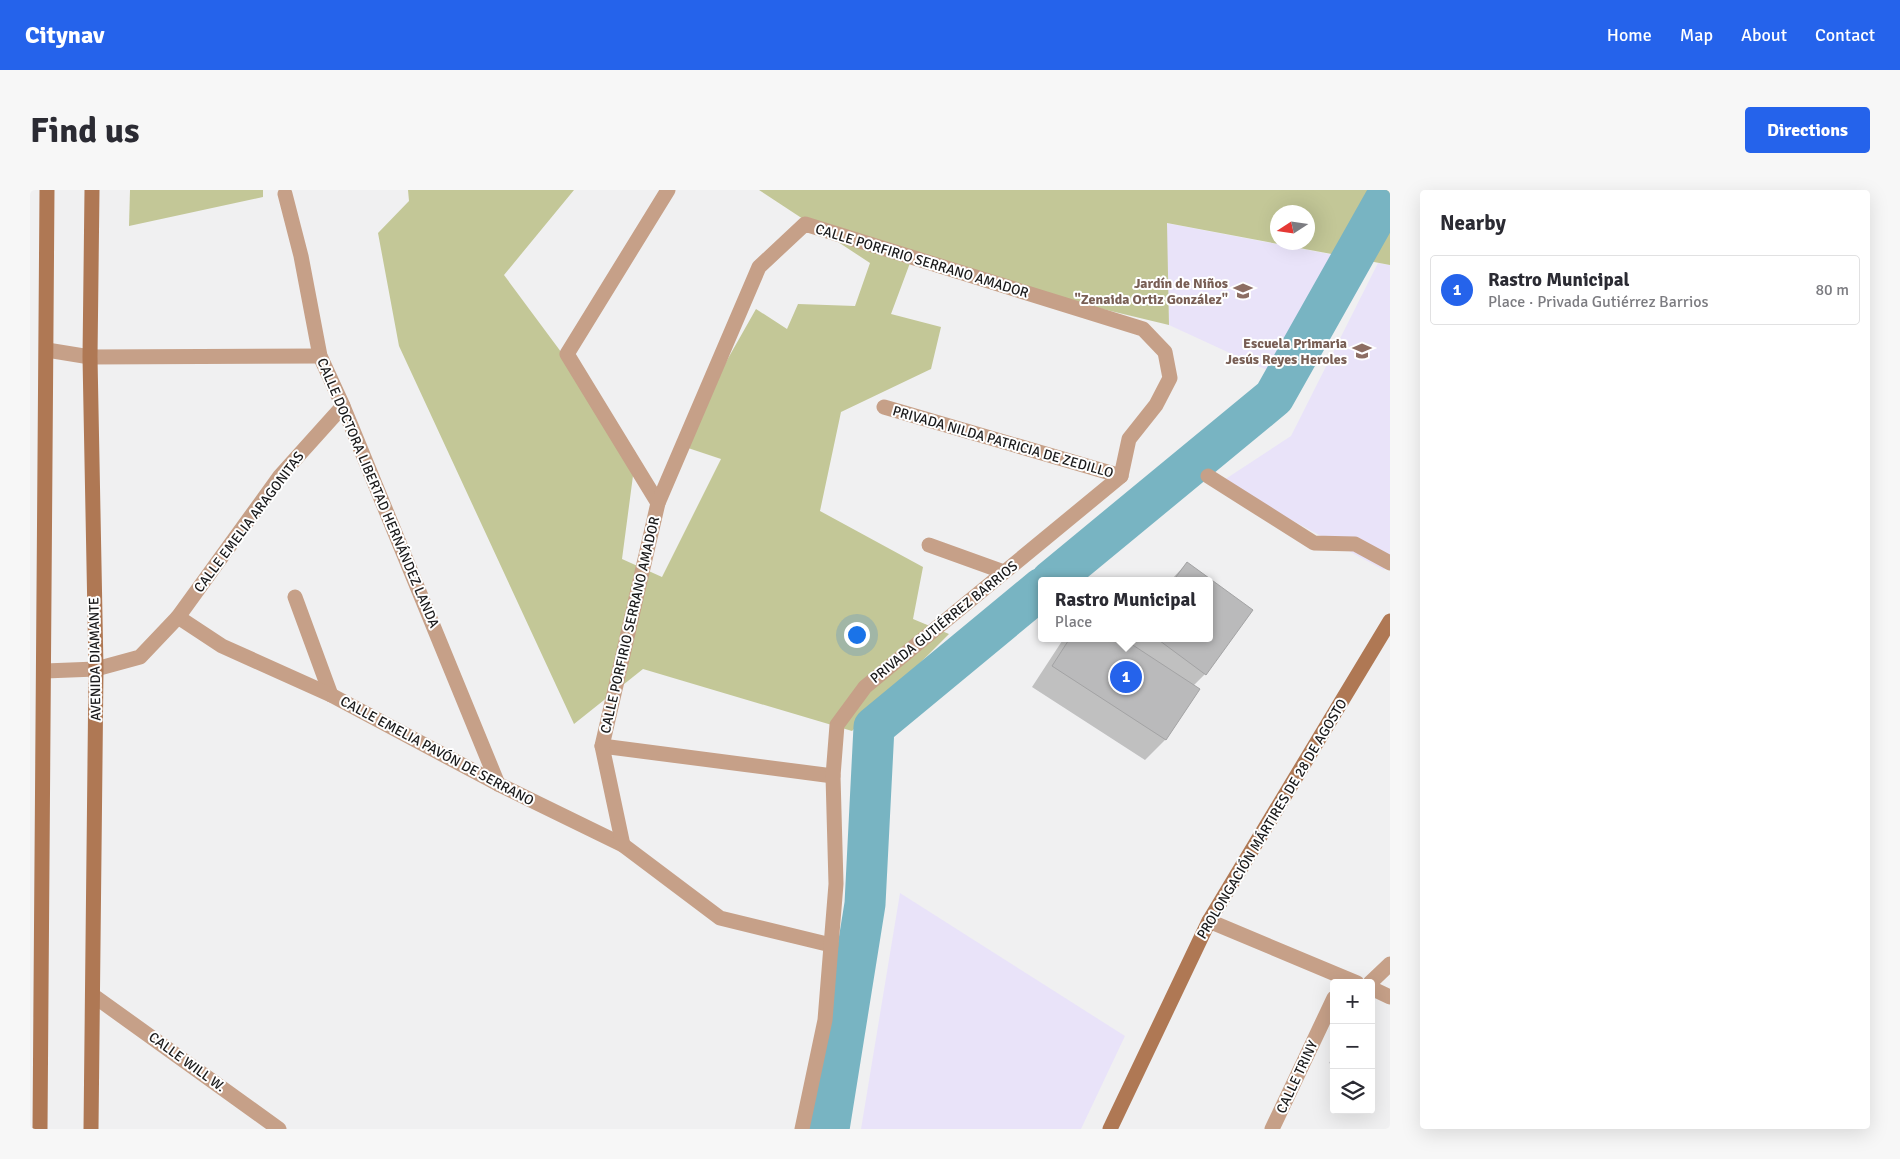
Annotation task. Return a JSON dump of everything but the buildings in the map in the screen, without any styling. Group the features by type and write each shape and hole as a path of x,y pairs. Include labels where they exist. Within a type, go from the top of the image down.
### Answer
{"main road":[{"path":"40,1129 48,190"},
{"name":"AVENIDA DIAMANTE","path":"91,1129 94,996 96,669 90,357 92,190"},
{"name":"PROLONGACIÓN MÁRTIRES DE 28 DE AGOSTO","path":"1110,1129 1209,921 1390,621"}],"street":[{"name":"CALLE PORFIRIO SERRANO AMADOR","path":"658,503 567,354 668,190"},
{"name":"CALLE DOCTORA LIBERTAD HERNÁNDEZ LANDA","path":"285,194 301,256 320,356 343,406 498,784"},
{"name":"CALLE PORFIRIO SERRANO AMADOR","path":"623,845 602,746 658,503 759,267 805,224 1143,329 1165,352 1170,378 1156,405 1128,439 1121,476"},
{"path":"47,350 90,357 320,356"},
{"name":"CALLE EMELIA ARAGONITAS","path":"178,616 280,476 343,406"},
{"name":"PRIVADA NILDA PATRICIA DE ZEDILLO","path":"884,407 1121,476"},
{"name":"PRIVADA GUTIÉRREZ BARRIOS","path":"802,1129 825,1020 836,884 833,776 837,724 865,687 1121,476"},
{"path":"1208,476 1314,544 1356,544 1390,563"},
{"path":"929,545 1004,572"},
{"path":"295,597 331,695"},
{"path":"45,671 96,669 140,657 178,616"},
{"name":"CALLE EMELIA PAVÓN DE SERRANO","path":"178,616 222,646 331,695 498,784 623,845 720,918 831,944"},
{"name":"CALLE PORFIRIO SERRANO AMADOR","path":"602,746 833,776"},
{"path":"1209,921 1342,979"},
{"path":"1374,979 1390,964"},
{"path":"1375,990 1390,997"},
{"name":"CALLE WILL W.","path":"94,996 280,1129"},
{"name":"CALLE TRINY","path":"1272,1129 1330,1006"}],"shaded area":[{"name":"Jardín de Niños \"Zenaida Ortiz González\"","path":"1166,223 1270,243 1270,250 1308,250 1339,256 1271,372 1169,325"},
{"name":"Escuela Primaria Jesús Reyes Heroles","path":"1378,263 1390,265 1390,558 1384,570 1221,482 1291,436"},
{"path":"900,893 1125,1036 1081,1129 861,1129"}],"green space":[{"path":"130,190 263,190 263,197 129,226"},
{"path":"408,190 574,190 504,275 636,453 622,559 662,577 721,459 679,445 756,309 787,329 798,304 855,306 870,263 759,190 1390,190 1390,265 1310,250 1315,250 1315,205 1270,205 1270,242 1167,223 1169,325 910,263 891,314 941,327 931,369 841,412 820,511 923,567 913,619 949,634 852,731 643,669 574,724 399,346 378,233 409,201"}],"waterway":[{"path":"1056,577 1274,397 1390,191"},
{"path":"829,1129 865,904 874,727 1038,591"}],"place":[{"name":"Jardín de Niños \"Zenaida Ortiz González\"","path":"1243,291"},
{"name":"Escuela Primaria Jesús Reyes Heroles","path":"1362,351"},
{"name":"Rastro Municipal","path":"1126,677"}]}
